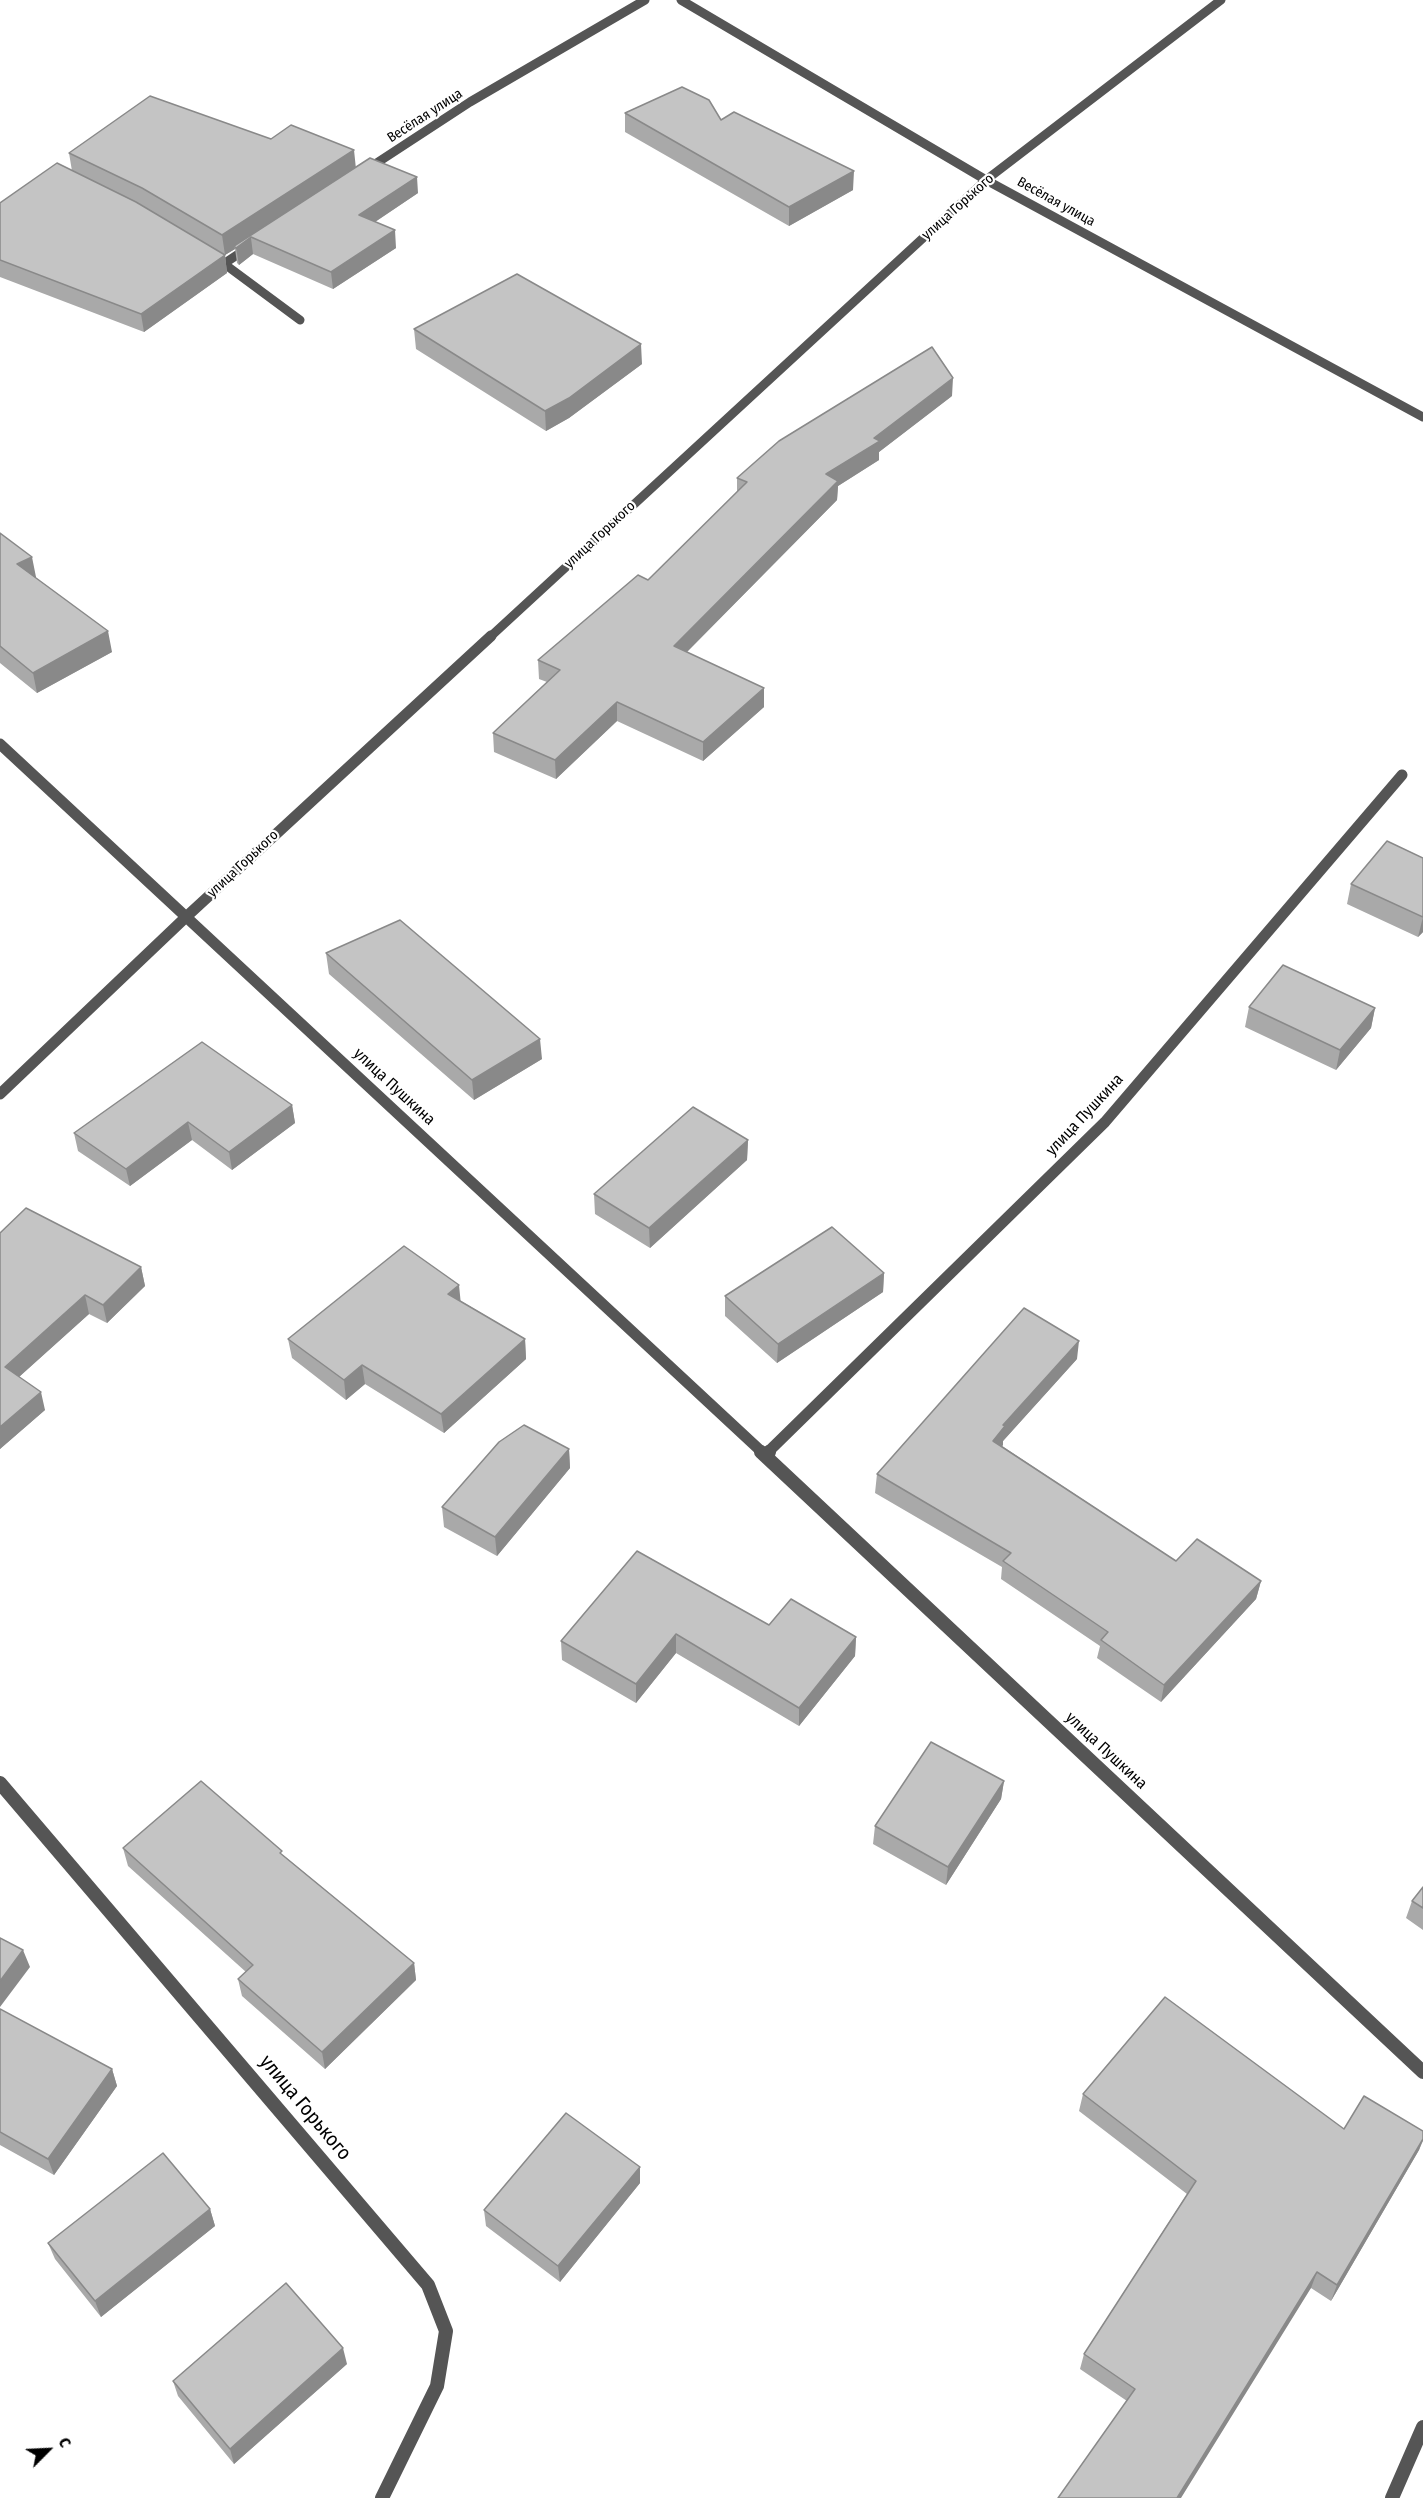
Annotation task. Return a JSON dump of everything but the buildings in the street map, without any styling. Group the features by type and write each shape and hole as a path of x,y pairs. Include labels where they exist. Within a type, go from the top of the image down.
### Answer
{"street":[{"name":"Весёлая улица","path":"362,173 470,102 645,0"},
{"name":"Весёлая улица","path":"681,0 986,180 1423,417"},
{"name":"улица Горького","path":"0,1094 186,917 986,180 1221,0"},
{"path":"225,263 254,244"},
{"path":"206,252 225,263 300,320"},
{"name":"улица Пушкина","path":"0,744 765,1455 1423,2072"},
{"name":"улица Пушкина","path":"765,1455 1105,1122 1402,775"},
{"name":"улица Горького","path":"0,1783 428,2285 446,2331 437,2386 382,2498"},
{"path":"1392,2498 1423,2427"}]}
